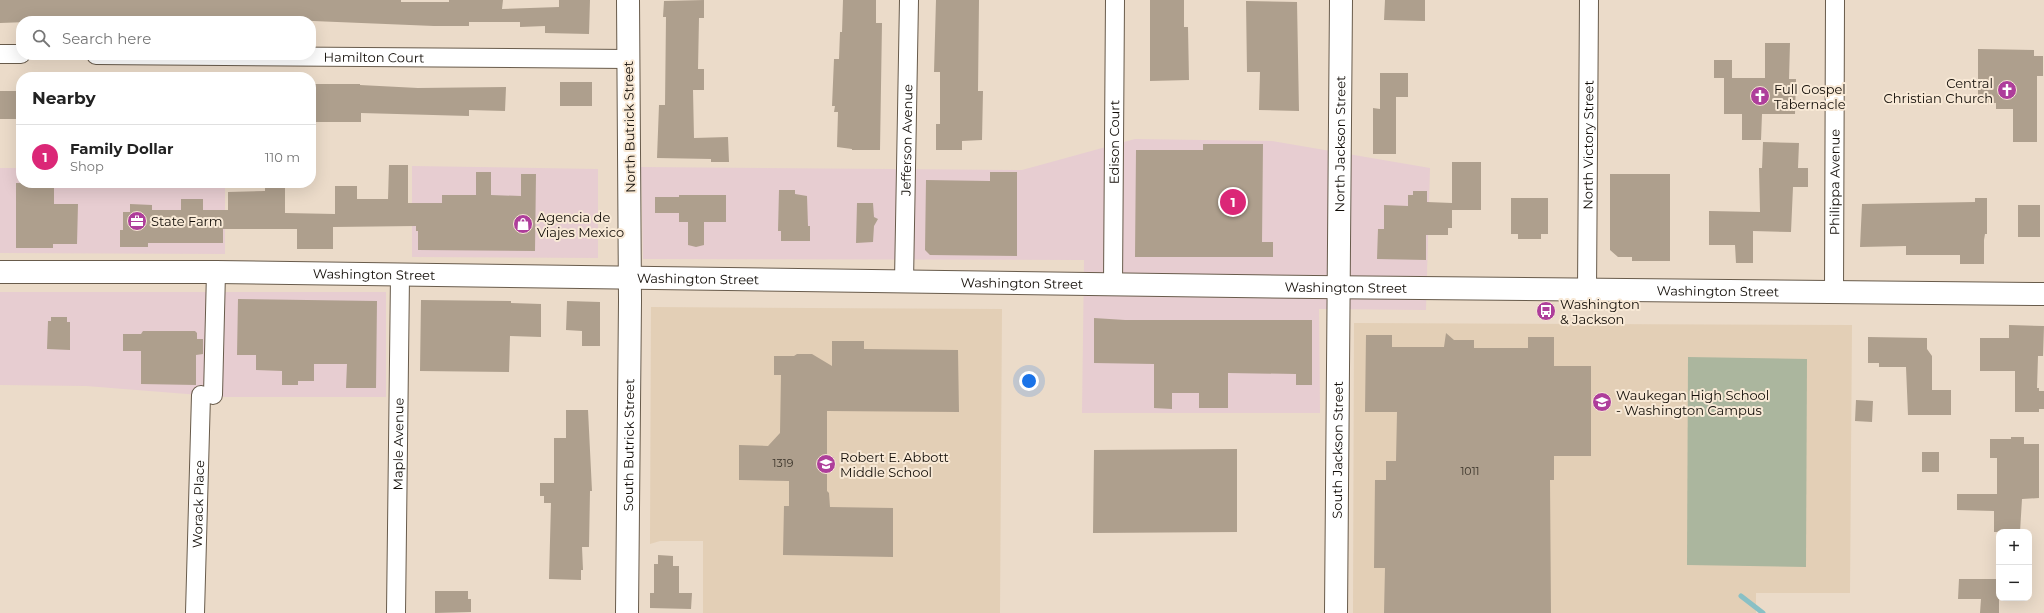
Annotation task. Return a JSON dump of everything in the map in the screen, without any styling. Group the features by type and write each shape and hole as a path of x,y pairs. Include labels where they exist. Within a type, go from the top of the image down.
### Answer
{"main road":[{"name":"North Butrick Street","path":"628,0 630,278"},
{"name":"North Jackson Street","path":"1337,288 1341,0"},
{"name":"Washington Street","path":"0,272 216,272 400,276 904,281 1337,288 2044,294"},
{"name":"South Butrick Street","path":"627,613 630,278"},
{"name":"South Jackson Street","path":"1336,613 1337,288"}],"street":[{"name":"Jefferson Avenue","path":"904,281 909,0"},
{"name":"Edison Court","path":"1113,285 1115,0"},
{"name":"North Victory Street","path":"1587,291 1589,0"},
{"name":"Philippa Avenue","path":"1834,293 1835,0"},
{"path":"0,54 16,54"},
{"name":"Hamilton Court","path":"316,57 628,59"},
{"name":"Worack Place","path":"195,613 207,395 216,272"},
{"name":"Maple Avenue","path":"396,613 400,276"}],"shaded area":[{"path":"1135,139 1272,141 1430,168 1426,310 1319,309 1320,413 1082,413 1084,260 643,259 641,167 1022,170"},
{"path":"412,166 598,169 598,258 412,257"},
{"path":"0,168 16,168 16,188 225,188 225,254 0,253"},
{"path":"0,292 386,292 386,397 225,397 86,386 0,385"},
{"name":"Robert E. Abbott Middle School","path":"651,307 1002,309 1000,613 703,613 703,541 660,541 650,544"},
{"name":"Waukegan High School - Washington Campus","path":"1354,323 1852,325 1850,593 1756,593 1756,613 1353,613"}],"green space":[{"path":"1688,357 1807,359 1806,567 1687,565"}],"building":[{"path":"0,0 401,0 401,2 449,2 449,0 503,0 502,9 559,7 559,0 590,0 589,34 545,33 545,26 520,27 520,22 469,22 469,26 434,26 316,21 316,16 16,16 16,22 0,23"},
{"path":"704,0 704,18 699,18 698,69 704,69 704,90 693,90 694,138 728,137 729,162 711,162 711,159 657,158 659,105 665,105 666,17 663,17 664,1"},
{"path":"843,0 876,0 876,23 882,23 880,150 852,150 837,147 838,112 834,112 835,106 832,106 834,59 839,59"},
{"path":"936,0 979,0 978,91 983,91 982,140 962,141 962,150 936,150 936,124 940,124 940,72 934,72"},
{"path":"1150,0 1184,0 1184,27 1188,27 1189,80 1150,81"},
{"path":"1385,0 1425,0 1425,21 1384,20"},
{"path":"1246,1 1297,2 1299,111 1259,110 1260,72 1247,72"},
{"path":"1765,43 1790,43 1789,79 1796,79 1795,114 1762,114 1761,140 1742,140 1742,114 1724,114 1724,78 1714,78 1714,60 1732,60 1732,78 1765,78"},
{"name":"Central Christian Church","path":"1978,49 2034,50 2034,56 2043,56 2043,76 2037,76 2037,142 2013,142 2013,109 1996,109 1996,103 1978,103"},
{"path":"1380,73 1408,73 1408,97 1396,97 1396,154 1373,154 1373,108 1380,109"},
{"path":"560,82 592,82 592,106 560,106"},
{"path":"316,84 360,84 418,88 506,87 505,111 469,110 469,116 361,113 361,122 316,122"},
{"path":"0,91 16,91 16,119 0,119"},
{"path":"1763,142 1799,143 1798,168 1808,168 1808,187 1793,187 1791,232 1753,231 1753,263 1736,263 1735,245 1709,245 1709,211 1760,212 1759,168 1762,168"},
{"path":"1203,144 1263,144 1262,242 1273,242 1273,257 1135,257 1136,150 1203,150"},
{"path":"1452,162 1481,162 1481,210 1452,210"},
{"path":"389,165 408,165 408,203 442,203 442,195 476,195 476,172 491,172 491,195 521,196 521,174 536,174 535,251 418,250 418,231 416,231 416,226 333,227 333,249 297,249 297,229 223,229 223,243 148,243 148,247 120,247 120,230 123,230 123,212 130,212 130,204 152,205 152,210 181,210 181,199 203,199 203,210 228,210 228,192 265,191 265,188 285,188 285,213 335,214 335,186 357,186 357,199 388,199"},
{"path":"990,172 1017,172 1017,256 930,255 925,250 926,180 990,181"},
{"path":"1610,174 1670,174 1670,261 1632,261 1632,257 1618,257 1610,250"},
{"path":"16,188 54,188 54,204 78,204 77,244 53,244 53,248 16,248"},
{"path":"779,190 795,190 795,194 807,196 810,241 781,241 781,231 778,231"},
{"path":"1413,191 1427,191 1427,202 1452,203 1452,228 1448,228 1448,235 1426,235 1426,260 1377,259 1378,229 1384,229 1384,205 1408,206 1408,195 1413,195"},
{"path":"679,195 726,195 726,222 704,222 704,245 696,247 688,245 688,222 679,222 679,213 655,213 655,197 679,197"},
{"path":"1511,198 1548,198 1548,234 1541,234 1541,239 1518,239 1518,234 1511,234"},
{"path":"1975,198 1987,198 1987,234 1985,234 1984,240 1984,264 1960,264 1960,255 1906,255 1906,246 1860,247 1862,204 1975,202"},
{"path":"857,203 873,203 874,217 878,219 874,226 873,242 856,243"},
{"path":"2018,205 2040,205 2040,237 2018,237"},
{"path":"238,299 377,301 376,388 346,388 347,364 314,364 314,381 298,381 298,385 282,385 282,371 256,370 256,355 237,355"},
{"path":"421,300 511,301 511,303 541,304 541,337 510,336 509,372 420,371"},
{"path":"567,301 600,302 600,346 582,346 582,331 566,330"},
{"path":"51,317 67,317 67,322 70,322 70,350 47,349 48,321 51,321"},
{"path":"1094,318 1125,320 1312,320 1312,385 1296,385 1296,374 1228,373 1228,408 1199,408 1199,393 1172,393 1172,409 1154,408 1154,364 1094,363"},
{"path":"2009,325 2044,326 2043,356 2038,356 2037,388 2039,388 2039,391 2044,391 2044,409 2039,409 2039,412 2015,412 2015,371 1980,371 1980,338 2009,338"},
{"path":"143,331 195,331 197,333 197,339 203,339 203,354 196,355 196,385 141,384 141,351 123,351 123,334 141,334"},
{"name":"Waukegan High School - Washington Campus","path":"1446,333 1454,340 1474,340 1474,348 1528,348 1528,337 1554,337 1554,366 1591,366 1591,456 1554,456 1554,480 1550,480 1551,613 1384,613 1385,568 1374,568 1375,480 1386,480 1386,461 1396,461 1397,412 1365,412 1366,335 1392,335 1392,347 1444,347"},
{"path":"1868,337 1927,338 1927,349 1932,356 1932,390 1951,390 1951,415 1908,415 1906,367 1879,367 1879,363 1868,363"},
{"name":"Robert E. Abbott Middle School","path":"832,341 864,341 864,349 958,350 959,412 827,411 827,491 829,493 830,507 893,508 893,557 783,555 784,506 789,506 789,481 739,480 739,445 768,446 780,433 781,375 774,375 774,356 812,354 832,366"},
{"path":"1856,400 1873,401 1872,422 1855,421"},
{"path":"566,410 588,410 592,491 590,491 589,547 582,547 583,570 581,570 581,580 549,579 551,503 544,503 544,496 540,496 540,483 554,483 554,438 566,438"},
{"path":"2011,437 2024,437 2024,444 2039,444 2039,498 2022,499 2020,529 1996,529 1996,532 1994,532 1994,511 1957,510 1957,494 1997,494 1997,458 1990,458 1990,439 2011,439"},
{"path":"1237,449 1237,532 1093,533 1094,450"},
{"path":"1922,452 1939,452 1939,472 1922,472"},
{"path":"658,555 673,556 673,566 679,566 679,593 692,593 691,609 650,608 650,593 654,593 654,564 658,564"},
{"path":"1959,579 1996,579 1996,601 1999,601 1999,613 1980,613 1981,599 1958,599"},
{"path":"435,591 468,591 468,599 471,599 471,612 435,613"}],"waterway":[{"path":"1741,596 1763,613"}],"place":[{"name":"Central Christian Church","path":"2007,90"},
{"name":"Full Gospel Tabernacle","path":"1760,96"},
{"name":"Family Dollar","path":"1233,202"},
{"name":"State Farm","path":"137,221"},
{"name":"Agencia de Viajes Mexico","path":"523,224"},
{"name":"Washington & Jackson","path":"1546,311"},
{"name":"Waukegan High School - Washington Campus","path":"1602,402"},
{"name":"Robert E. Abbott Middle School","path":"826,464"}]}
